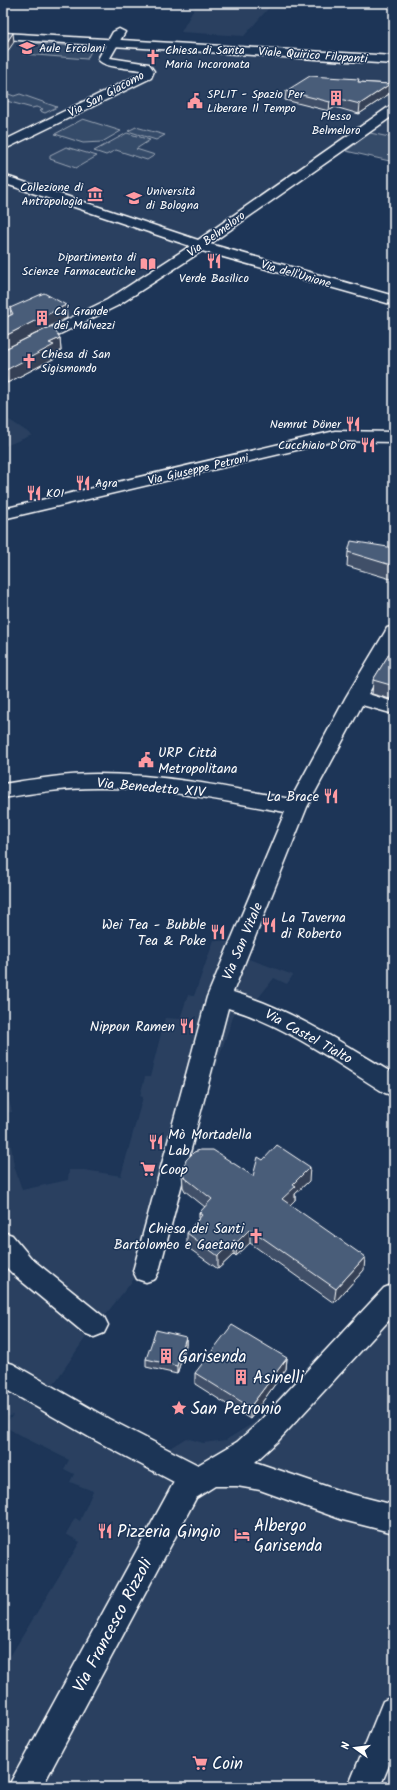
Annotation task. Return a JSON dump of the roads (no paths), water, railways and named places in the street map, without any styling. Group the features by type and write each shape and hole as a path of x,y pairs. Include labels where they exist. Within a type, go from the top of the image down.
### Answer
{"street":[{"name":"Viale Quirico Filopanti","path":"3,25 116,38 394,60"},
{"name":"Viale Quirico Filopanti","path":"3,36 116,38 394,49"},
{"name":"Via San Giacomo","path":"3,146 147,75 148,71 145,67 105,61 104,59 116,38"},
{"name":"Via Belmeloro","path":"3,357 131,292 200,246 333,150 394,109"},
{"name":"Via dell'Unione","path":"3,179 200,246 394,301"},
{"name":"Via Giuseppe Petroni","path":"3,514 322,439 345,436 394,437"},
{"name":"Via San Vitale","path":"146,1271 205,1042 219,997 297,808 356,697 394,632"},
{"path":"356,697 394,708"},
{"name":"Via Benedetto XIV","path":"3,790 38,785 109,781 193,788 297,808"},
{"name":"Via Castel Tialto","path":"219,997 253,1006 302,1030 394,1086"},
{"path":"3,1244 23,1267 94,1325"},
{"name":"Via Francesco Rizzoli","path":"24,1787 186,1488 247,1451 268,1432 394,1296"},
{"path":"3,1373 152,1457 204,1476 238,1472 260,1476 343,1506 394,1519"},
{"path":"364,1787 394,1712"}],"place":[{"name":"Aule Ercolani","path":"27,48"},
{"name":"Chiesa di Santa Maria Incoronata","path":"153,57"},
{"name":"Plesso Belmeloro","path":"336,98"},
{"name":"SPLIT - Spazio Per Liberare Il Tempo","path":"195,101"},
{"name":"Collezione di Antropologia","path":"95,194"},
{"name":"Università di Bologna","path":"134,198"},
{"name":"Verde Basilico","path":"214,261"},
{"name":"Dipartimento di Scienze Farmaceutiche","path":"148,264"},
{"name":"Ca' Grande dei Malvezzi","path":"42,318"},
{"name":"Chiesa di San Sigismondo","path":"29,361"},
{"name":"Nemrut Döner","path":"353,424"},
{"name":"Cucchiaio D'Oro","path":"368,445"},
{"name":"Agra","path":"83,483"},
{"name":"KOI","path":"34,493"},
{"name":"URP Città Metropolitana","path":"146,760"},
{"name":"La Brace","path":"331,796"},
{"name":"La Taverna di Roberto","path":"269,925"},
{"name":"Wei Tea - Bubble Tea & Poke","path":"218,932"},
{"name":"Nippon Ramen","path":"187,1026"},
{"name":"Mò Mortadella Lab","path":"156,1142"},
{"name":"Coop","path":"148,1169"},
{"name":"Chiesa dei Santi Bartolomeo e Gaetano","path":"256,1236"},
{"name":"Garisenda","path":"166,1356"},
{"name":"Asinelli","path":"241,1377"},
{"name":"San Petronio","path":"179,1408"},
{"name":"Pizzeria Gingio","path":"105,1531"},
{"name":"Albergo Garisenda","path":"242,1535"},
{"name":"Coin","path":"200,1763"}]}
